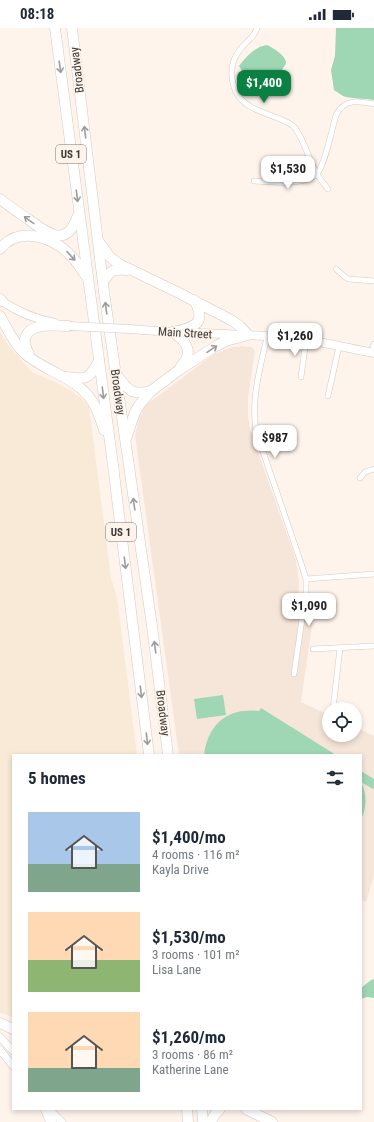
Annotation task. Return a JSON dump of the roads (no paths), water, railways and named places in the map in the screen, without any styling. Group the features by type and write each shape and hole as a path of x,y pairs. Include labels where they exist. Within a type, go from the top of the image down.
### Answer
{"highway":[{"name":"Broadway","path":"55,28 150,754"},
{"name":"Broadway","path":"72,28 102,282 152,626 168,754"},
{"path":"0,199 49,234 54,235 62,235 71,230 79,214"},
{"path":"0,249 7,242 20,236 32,236 47,239 61,247 73,257 88,280"},
{"path":"98,240 110,257 119,264 232,320 246,331 248,335 226,341 216,346 179,370 151,391 135,412 125,444"},
{"path":"102,282 109,272 113,270 130,270"},
{"path":"173,332 191,328 197,323 199,312 194,300"},
{"path":"0,316 19,348 24,353 42,366 64,377 79,387 92,401 98,410 111,451"},
{"path":"31,358 24,343 26,335 30,330 39,326 70,326"},
{"path":"173,332 185,343 188,350 187,357 179,370"},
{"path":"64,377 79,379 87,377 92,373 99,361"},
{"path":"115,372 130,391 142,393 151,391"},
{"path":"0,1023 12,1029"},
{"path":"46,1110 51,1122"},
{"path":"202,1110 203,1122"},
{"path":"211,1122 219,1110"},
{"path":"248,1110 272,1122"}],"main road":[{"name":"Main Street","path":"1,300 12,308 36,318 51,323 70,326 248,335 306,340 373,353"},
{"path":"0,1037 12,1050"},
{"path":"0,1050 12,1065"},
{"path":"50,1110 62,1122"}],"street":[{"path":"257,28 256,33 239,50 234,58 232,72 234,86 240,98 248,105 294,127 303,143 316,174 328,189"},
{"path":"254,181 292,182 310,178 316,174 322,165 336,115 340,109 351,102 374,104"},
{"path":"336,269 349,279 374,281"},
{"path":"267,337 254,402 256,431 298,551 306,579 306,592 294,674"},
{"path":"301,377 306,340"},
{"path":"373,353 374,344"},
{"path":"328,396 339,346"},
{"path":"360,478 365,472 374,468"},
{"path":"306,579 374,574"},
{"path":"313,650 374,646"},
{"path":"334,702 340,648"}]}
